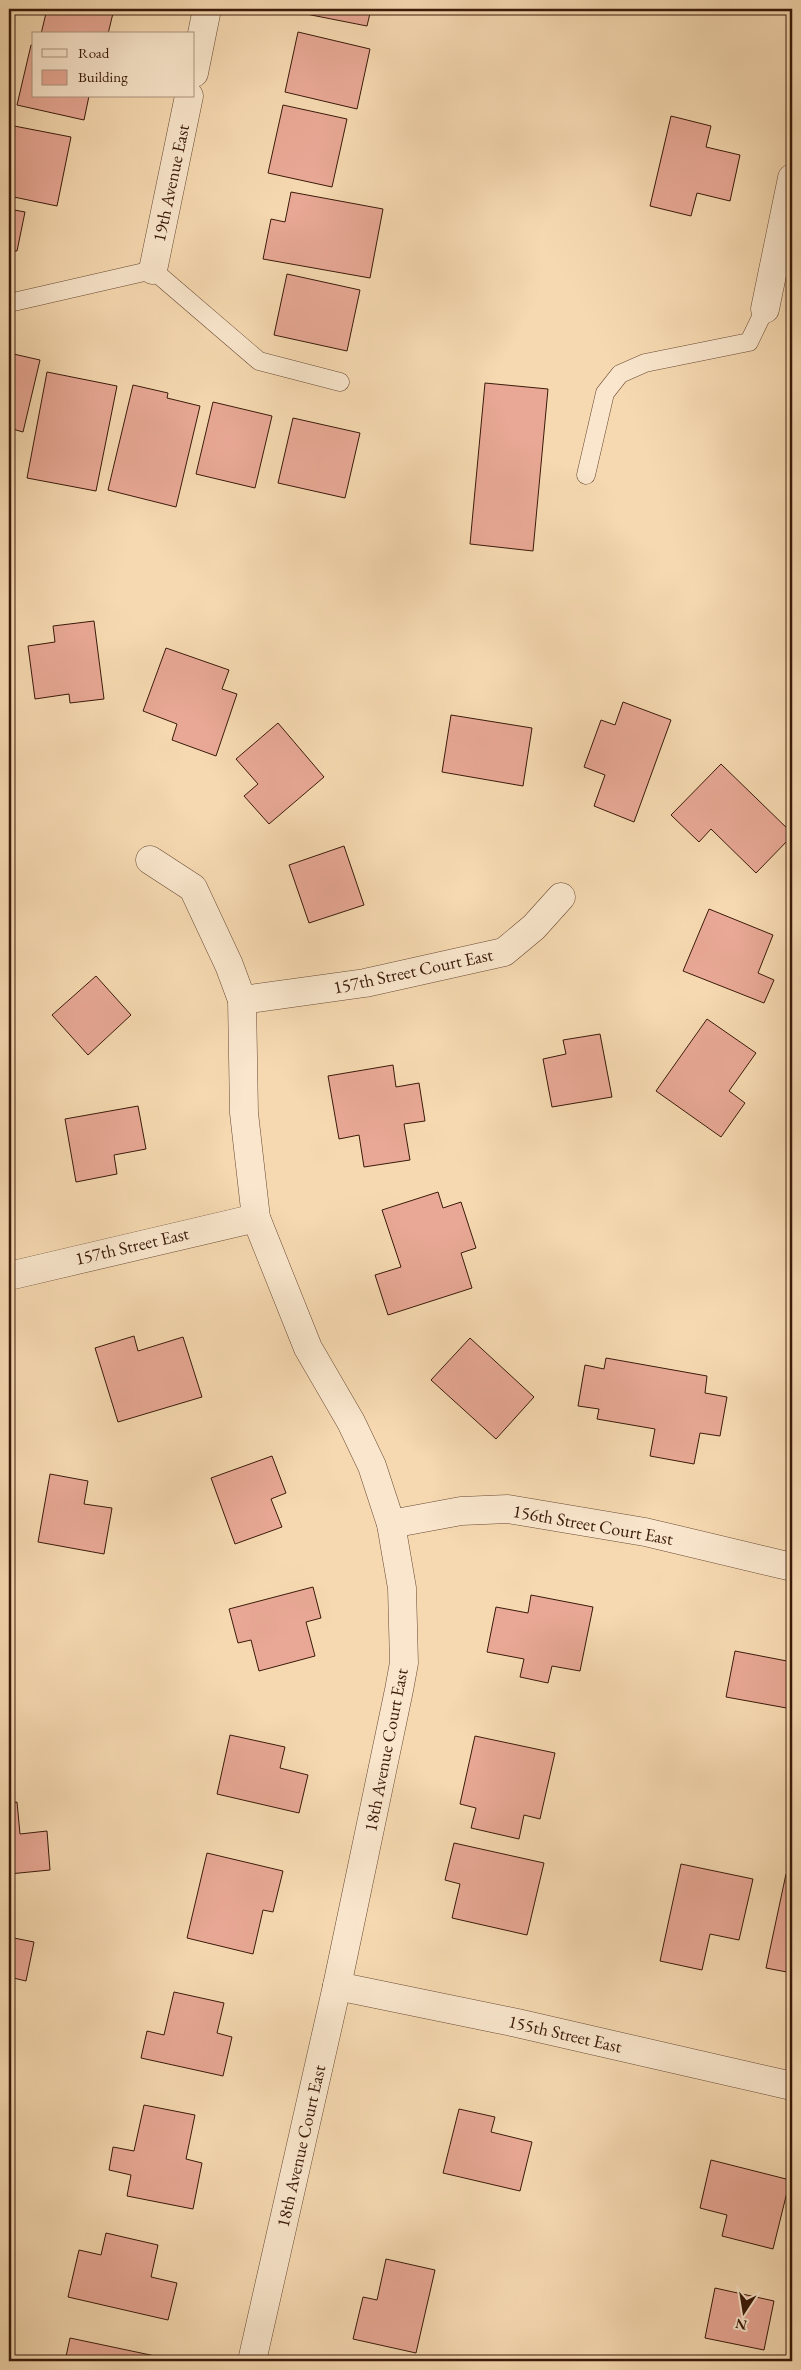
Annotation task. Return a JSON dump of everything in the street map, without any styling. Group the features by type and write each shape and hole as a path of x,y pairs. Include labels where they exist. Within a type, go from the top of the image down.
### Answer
{"street":[{"path":"195,68 207,9"},
{"name":"19th Avenue East","path":"152,270 189,98"},
{"path":"765,309 792,178"},
{"name":"18th Avenue Court East","path":"150,860 193,888 229,965 242,1000 244,1113 256,1218 308,1348 351,1422 372,1466 391,1524 402,1588 404,1663 337,1986 252,2361"},
{"name":"157th Street Court East","path":"242,1000 365,983 504,952 534,927 561,897"},
{"name":"157th Street East","path":"9,1276 256,1218"},
{"name":"156th Street Court East","path":"391,1524 461,1511 508,1508 645,1532 792,1568"},
{"name":"155th Street East","path":"337,1986 517,2023 792,2086"}],"lane":[{"path":"9,303 152,270 259,362 340,382"},
{"path":"586,475 605,393 620,374 645,363 749,342 765,309"}],"building":[{"path":"47,9 114,9 108,32 41,32"},
{"path":"302,9 371,9 367,26 301,13"},
{"path":"298,32 370,49 357,109 285,92"},
{"path":"31,45 32,98 89,98 84,120 17,105"},
{"path":"283,105 347,119 332,187 268,173"},
{"path":"671,116 711,126 706,147 740,155 730,201 697,193 691,216 650,206"},
{"path":"9,125 71,137 57,206 9,196"},
{"path":"291,192 383,209 370,278 263,259 271,219 285,222"},
{"path":"9,209 25,212 17,251 12,251 9,265"},
{"path":"287,274 360,290 347,351 274,335"},
{"path":"9,353 40,360 23,432 9,428"},
{"path":"47,372 117,386 96,491 27,478"},
{"path":"485,383 548,389 533,551 470,544"},
{"path":"133,385 168,393 167,398 200,406 176,507 108,490"},
{"path":"213,402 272,416 255,488 196,474"},
{"path":"293,418 360,433 345,498 278,483"},
{"path":"94,621 104,699 70,703 69,694 35,699 28,646 55,642 53,626"},
{"path":"166,648 229,670 222,689 237,694 216,756 172,740 177,724 143,711"},
{"path":"623,702 671,720 634,822 594,806 605,775 584,767 601,720 615,725"},
{"path":"451,715 532,728 523,786 442,772"},
{"path":"278,723 324,777 269,824 244,796 258,784 236,759"},
{"path":"721,764 792,833 792,836 756,873 711,829 699,842 671,815"},
{"path":"344,846 364,905 309,923 289,865"},
{"path":"709,909 773,935 758,973 774,980 764,1003 683,971"},
{"path":"96,976 131,1015 88,1055 52,1015"},
{"path":"707,1019 756,1053 729,1091 745,1103 721,1137 656,1091"},
{"path":"600,1034 612,1097 552,1107 543,1059 566,1054 563,1040"},
{"path":"393,1065 396,1087 419,1083 425,1121 404,1124 410,1160 364,1167 359,1135 339,1139 328,1076"},
{"path":"138,1106 146,1149 114,1155 117,1174 76,1182 65,1119"},
{"path":"438,1192 443,1208 461,1202 476,1248 461,1253 472,1288 388,1315 375,1275 401,1267 382,1210"},
{"path":"134,1336 138,1351 183,1337 202,1397 118,1422 95,1348"},
{"path":"470,1338 534,1397 496,1439 431,1380"},
{"path":"606,1358 707,1376 705,1393 727,1397 720,1436 700,1433 694,1464 650,1456 655,1429 597,1419 599,1409 578,1406 585,1365 604,1369"},
{"path":"272,1456 286,1493 271,1499 282,1527 235,1544 211,1478"},
{"path":"50,1474 88,1481 84,1504 112,1508 104,1554 38,1542"},
{"path":"313,1587 321,1618 306,1622 315,1656 259,1671 251,1640 238,1643 229,1609"},
{"path":"531,1595 593,1607 580,1671 552,1666 548,1683 520,1677 524,1659 487,1652 496,1607 528,1613"},
{"path":"735,1651 792,1662 792,1709 726,1697"},
{"path":"230,1735 285,1747 280,1768 308,1775 299,1813 217,1794"},
{"path":"475,1736 555,1753 540,1819 524,1815 519,1839 471,1828 476,1808 460,1804"},
{"path":"17,1802 20,1834 47,1831 50,1870 9,1874 9,1803"},
{"path":"454,1843 544,1863 527,1935 452,1918 460,1884 445,1880"},
{"path":"207,1853 283,1871 273,1912 263,1910 253,1954 187,1938"},
{"path":"681,1864 753,1879 739,1940 710,1934 702,1970 660,1961"},
{"path":"786,1874 792,1875 792,1973 766,1968"},
{"path":"9,1937 34,1942 26,1981 9,1977"},
{"path":"174,1992 224,2003 217,2033 232,2037 223,2076 141,2058 147,2031 164,2035"},
{"path":"144,2105 195,2115 186,2159 202,2163 193,2209 127,2196 131,2175 109,2170 113,2147 134,2151"},
{"path":"459,2109 495,2117 491,2132 532,2142 520,2191 443,2173"},
{"path":"711,2160 790,2180 773,2249 722,2236 727,2215 700,2208"},
{"path":"106,2233 158,2245 151,2277 177,2283 168,2320 68,2297 79,2250 101,2255"},
{"path":"386,2259 435,2270 416,2353 353,2339 363,2297 377,2300"},
{"path":"715,2288 774,2301 764,2350 705,2338"},
{"path":"70,2338 160,2357 159,2361 65,2361"}]}
